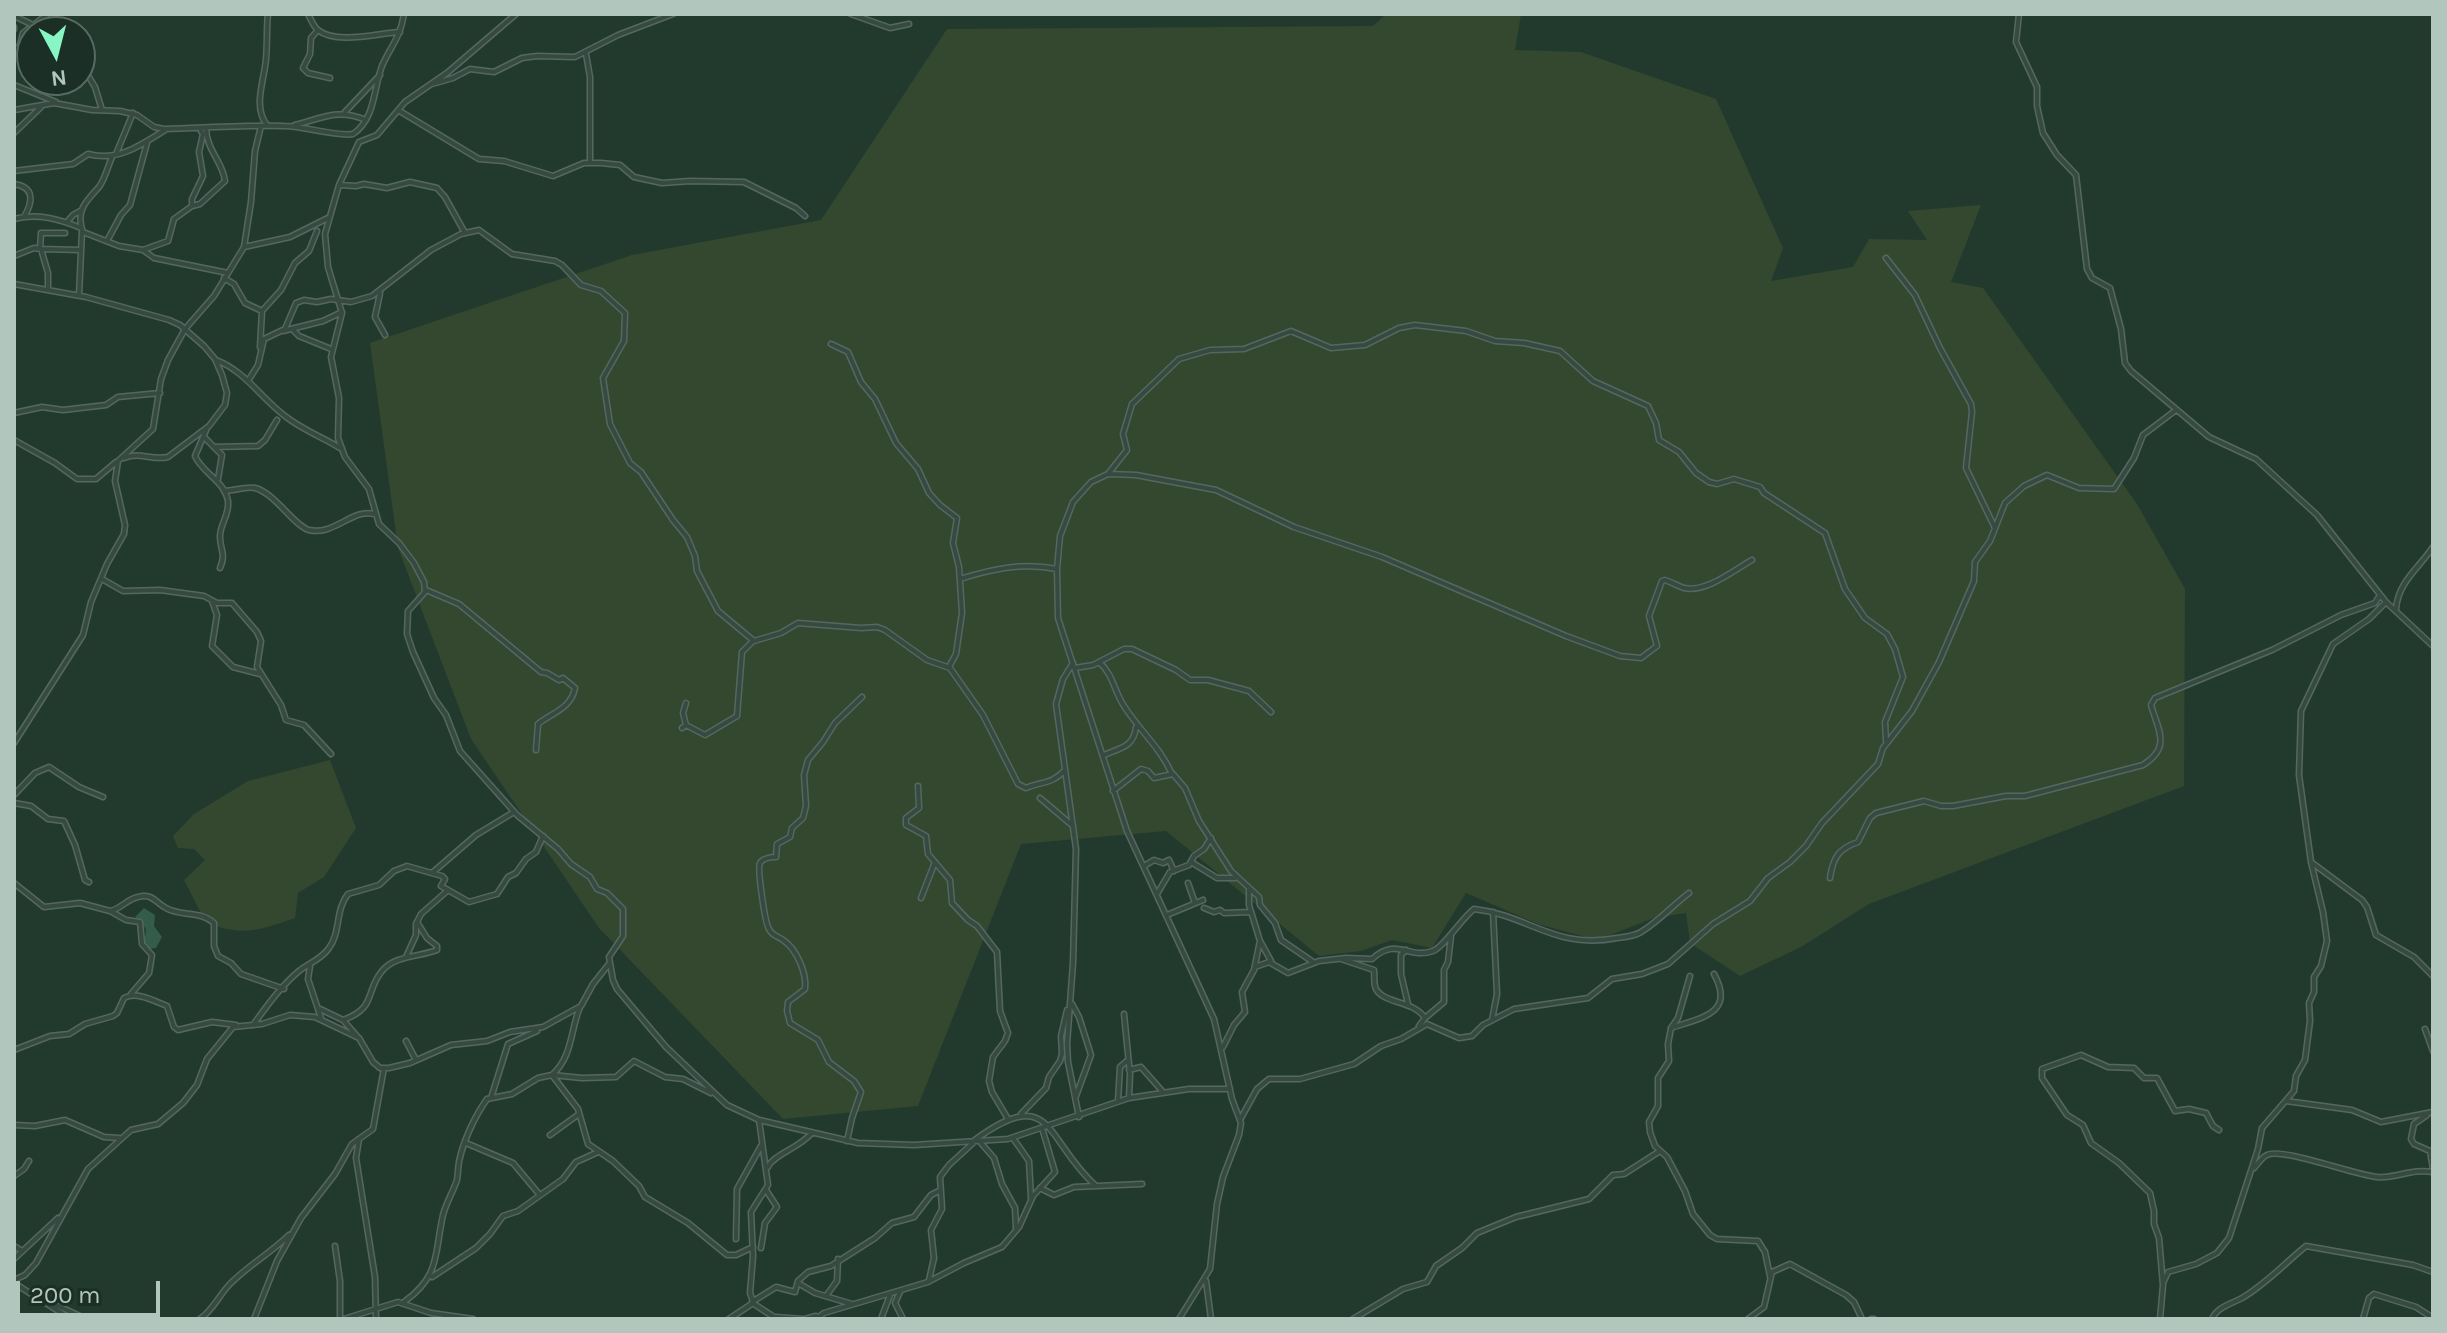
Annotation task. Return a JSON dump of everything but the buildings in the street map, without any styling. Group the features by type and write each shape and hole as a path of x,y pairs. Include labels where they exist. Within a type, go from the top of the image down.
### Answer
{"street":[{"path":"268,14 260,109 262,119 268,126"},
{"path":"308,14 318,30 327,35 360,37 400,32"},
{"path":"14,85 58,103 133,113 154,127 167,129 292,126 345,135 356,133 366,120 404,14"},
{"path":"340,448 340,404 331,366 331,349 342,312 328,267 325,240 328,218 339,185 359,142 377,135 409,98 430,85 516,14"},
{"path":"430,85 470,69 494,72 522,58 575,57 618,35 673,14"},
{"path":"851,14 890,28 909,24"},
{"path":"2019,14 2016,42 2037,87 2037,106 2043,133 2057,155 2076,175 2087,269 2092,278 2110,288 2128,368 2214,441 2256,459 2317,515 2386,602 2433,646"},
{"path":"318,30 311,38 310,54 303,68 308,73 330,78"},
{"path":"586,53 590,77 590,163"},
{"path":"292,126 343,113 380,75"},
{"path":"96,91 100,107 105,111"},
{"path":"14,110 58,103"},
{"path":"14,133 43,105"},
{"path":"398,110 481,160 504,161 553,176 590,163 613,163 634,177 662,183 744,182 796,208 805,216"},
{"path":"79,295 79,221 82,210 87,198 101,183 133,113"},
{"path":"343,113 366,120"},
{"path":"14,440 77,479 90,480 102,476 153,429 163,371 185,329 214,296 244,247 255,151 261,126"},
{"path":"14,171 73,164 89,154 100,158 113,157 147,143 167,129"},
{"path":"192,206 192,199 203,176 199,152 203,133 199,129"},
{"path":"143,250 168,241 174,219 192,206 198,206 225,179 208,147 206,129"},
{"path":"107,241 130,205 147,143"},
{"path":"339,185 364,184 387,188 410,182 437,188 465,233"},
{"path":"14,184 26,187 30,192 31,203 24,217"},
{"path":"67,222 82,210"},
{"path":"14,219 33,215 67,222 107,241 143,250 152,257 226,276 245,303 262,311"},
{"path":"244,247 279,240 328,218"},
{"path":"311,226 325,240"},
{"path":"281,332 287,326 296,303 304,300 354,301 381,291 415,260 465,233 480,230 512,254 556,261 581,285 601,291 624,312 624,341 603,378 610,424 630,463 641,472 687,537 697,571 718,611 753,641"},
{"path":"248,381 258,365 262,311 281,290 295,263 309,251 317,231"},
{"path":"48,289 48,273 40,249 41,233 65,233"},
{"path":"14,256 40,249 80,250"},
{"path":"1886,258 1919,302 1971,404 1966,468 1995,528"},
{"path":"14,284 79,295 169,320 185,329 215,359 227,363 285,416 340,448 369,489 379,524 414,563 426,590 459,604 541,672 558,680 563,678 575,689 559,713 538,724 536,750"},
{"path":"381,291 375,317 385,335"},
{"path":"260,350 264,339 342,312"},
{"path":"1179,1319 1206,1278 1211,1263 1217,1204 1223,1177 1239,1135 1240,1120 1214,1019 1127,831 1113,791 1058,618 1057,569 1060,536 1073,502 1091,482 1108,474 1127,450 1123,434 1134,401 1179,359 1206,351 1239,350 1291,331 1330,348 1360,346 1403,327 1422,325 1466,331 1495,341 1514,341 1557,350 1573,360 1593,381 1648,406 1659,440 1679,452 1703,479 1713,484 1733,479 1760,487 1764,493 1825,533 1845,589 1865,618 1887,634 1900,661 1903,677 1885,722 1886,743"},
{"path":"292,330 300,337 331,349"},
{"path":"831,344 848,352 861,382 875,399 896,443 918,469 929,493 955,515 957,523 953,543 962,613 956,654 949,667"},
{"path":"118,461 136,454 159,459 168,457 220,415 228,398 215,359"},
{"path":"14,413 42,407 63,410 106,405 118,397 160,393"},
{"path":"1240,1120 1257,1089 1269,1079 1300,1079 1354,1064 1381,1046 1427,1024 1459,1038 1472,1036 1483,1025 1519,1008 1588,998 1612,979 1642,974 1674,960 1713,924 1750,901 1765,881 1794,859 1822,823 1876,767 1886,743 1912,711 1939,662 1974,581 1975,562 1990,541 2011,496 2044,475 2051,475 2079,488 2115,488 2131,463 2143,435 2176,410"},
{"path":"214,447 258,446 277,420"},
{"path":"209,426 196,452 196,459 224,491 228,510 220,536 225,556 220,568"},
{"path":"203,435 222,455 218,481"},
{"path":"14,743 82,637 91,602 124,534 125,525 115,481 118,461"},
{"path":"1108,474 1136,475 1230,494 1294,527 1382,557 1566,636 1631,659 1647,655 1657,646 1649,617 1662,581 1693,588 1728,575 1752,560"},
{"path":"224,491 259,490 284,506 308,529 329,529 367,513 376,516"},
{"path":"2396,609 2397,597 2404,583 2433,547"},
{"path":"960,579 1031,564 1057,569"},
{"path":"102,579 123,591 160,590 232,603 257,632 262,645 257,660 260,674 281,705 286,720 304,725 331,754"},
{"path":"426,590 407,614 407,634 460,751 514,812 623,909 623,936 610,953 613,983 633,1010 713,1094"},
{"path":"1830,878 1834,860 1844,846 1859,841 1870,818 1876,813 1924,801 1953,806 2006,796 2025,796 2143,765 2158,753 2161,745 2151,705 2155,698 2272,650 2341,615 2375,603 2380,595"},
{"path":"212,601 217,615 212,646 233,667 260,674"},
{"path":"2163,1283 2169,1271 2199,1263 2220,1250 2229,1237 2263,1127 2294,1091 2296,1076 2305,1060 2309,1003 2314,992 2314,977 2321,966 2327,941 2311,862 2298,770 2301,711 2333,644 2369,619 2386,602"},
{"path":"686,703 684,726 705,735 737,716 742,652 753,641 781,633 798,623 877,627 905,642 927,660 949,667 983,715 1018,784 1026,788 1049,783 1065,770"},
{"path":"1079,1117 1067,1053 1076,849 1057,696 1063,679 1074,665 1099,662 1124,649 1138,651 1190,680 1208,680 1249,691 1271,712"},
{"path":"1099,662 1110,673 1119,698 1136,724 1156,744 1172,774 1185,788 1199,821 1233,874 1259,897 1261,906 1275,923 1281,940 1313,962"},
{"path":"847,1141 861,1092 854,1081 829,1062 818,1040 790,1023 788,1002 803,993 805,977 790,946 768,929 759,866 767,858 776,857 777,844 790,837 792,828 803,818 807,789 804,775 808,760 835,723 862,697"},
{"path":"1103,755 1129,745 1136,733 1136,724"},
{"path":"14,795 35,773 49,767 79,787 103,797"},
{"path":"1113,791 1141,769 1154,778 1172,774"},
{"path":"918,786 919,808 906,818 906,823 926,836 928,854 950,880 952,903 978,927 997,952 1000,1010 1008,1033 993,1057 989,1081 1008,1119"},
{"path":"1040,798 1073,826"},
{"path":"14,803 31,806 48,819 64,821 76,847 79,866 89,882"},
{"path":"432,873 476,835 514,812"},
{"path":"253,1025 272,999 301,970 326,953 332,944 339,912 348,894 379,885 394,871 407,866 444,878 441,886 469,902 494,896 508,877 536,852 543,836"},
{"path":"1157,894 1169,874 1191,862 1211,838"},
{"path":"1144,866 1154,860 1162,863 1169,860 1174,871"},
{"path":"921,898 935,862"},
{"path":"1191,862 1217,878 1237,877"},
{"path":"2311,862 2362,900 2376,935 2414,957 2433,976"},
{"path":"14,883 44,907 80,903 140,922 142,944 152,955 149,973 131,995"},
{"path":"1188,883 1195,903"},
{"path":"1249,887 1251,912 1260,941 1272,963"},
{"path":"406,957 416,935 417,922 432,902 448,890"},
{"path":"1255,967 1268,962 1288,973 1313,962 1339,958 1371,960 1390,948 1431,952 1440,948 1473,909 1493,912 1565,938 1592,942 1640,933 1689,893"},
{"path":"110,911 132,898 152,896 169,910 208,918 214,923 214,946 218,956 231,963 241,974 284,989"},
{"path":"1167,915 1203,900"},
{"path":"1204,908 1224,913 1251,912"},
{"path":"1491,1023 1497,994 1493,912"},
{"path":"343,1020 365,1006 384,969 406,957 437,950 417,922"},
{"path":"1418,1028 1444,1002 1444,970 1448,962 1451,933"},
{"path":"1223,1048 1234,1025 1245,1012 1242,992 1255,967 1260,941"},
{"path":"1406,950 1401,955 1401,974 1408,1004"},
{"path":"1339,958 1374,970 1374,984 1380,994 1418,1009 1425,1018"},
{"path":"311,963 308,979 321,1019"},
{"path":"552,1075 568,1054 580,1007 609,964"},
{"path":"1671,1028 1716,1010 1721,990 1714,974"},
{"path":"1690,976 1678,1018 1671,1028 1669,1061 1658,1078 1658,1106 1649,1122 1655,1146 1667,1157 1700,1224 1715,1239 1758,1241 1765,1252 1770,1276 1766,1302 1759,1312 1748,1319"},
{"path":"14,1050 50,1036 73,1033 85,1024 113,1016 124,998 131,995 166,1005 178,1030 212,1022 253,1025 290,1015 304,1015 321,1019 359,1038"},
{"path":"1070,997 1091,1051 1086,1074 1075,1099"},
{"path":"928,1282 934,1258 931,1230 942,1208 939,1191 942,1173 974,1143 1008,1119 1019,1115 1046,1088 1062,1054 1061,1036 1070,997"},
{"path":"430,1279 441,1238 443,1213 466,1143 477,1115 491,1098 508,1044 580,1007"},
{"path":"318,1008 343,1020 359,1038 373,1062 384,1068 416,1060 451,1045 487,1041 510,1032 540,1028"},
{"path":"1124,1014 1129,1098"},
{"path":"71,1319 14,1281 36,1263 88,1169 136,1127 158,1124 183,1103 197,1085 207,1059 229,1031 238,1025"},
{"path":"2425,1029 2433,1051"},
{"path":"406,1041 416,1060"},
{"path":"2160,1319 2163,1283 2159,1238 2150,1193 2119,1163 2091,1143 2083,1125 2067,1115 2042,1078 2042,1069 2081,1055 2108,1067 2134,1068 2144,1078 2157,1078 2175,1111 2189,1109 2206,1113 2219,1130"},
{"path":"1118,1101 1120,1067 1128,1060"},
{"path":"491,1098 512,1094 538,1078 552,1075 616,1077 629,1064 637,1061 665,1077 683,1079 713,1094 740,1113 759,1120 847,1141 887,1146 974,1143 1013,1138 1129,1098 1163,1092 1230,1089"},
{"path":"1129,1070 1141,1067 1163,1092"},
{"path":"200,1319 212,1309 231,1283 274,1251 294,1230 335,1174 352,1144 373,1129 384,1068"},
{"path":"552,1075 576,1106 588,1144 613,1161 639,1186 645,1197 688,1223 723,1253 733,1256 753,1247"},
{"path":"2286,1101 2352,1110 2381,1122 2431,1113"},
{"path":"2251,1170 2263,1157 2273,1153 2378,1177 2433,1170 2430,1151 2414,1144 2411,1135 2414,1124 2431,1113"},
{"path":"550,1135 579,1114"},
{"path":"1019,1115 1038,1118 1049,1126 1073,1162 1096,1186"},
{"path":"14,1125 35,1126 65,1120 104,1137 121,1138"},
{"path":"759,1120 768,1185 751,1210 752,1302 775,1318 804,1319 928,1282 1002,1247 1016,1231 1031,1199 1054,1175 1056,1167 1042,1128"},
{"path":"767,1171 773,1158 795,1149 812,1133"},
{"path":"359,1138 356,1158 375,1277 376,1319"},
{"path":"1013,1138 1029,1161 1031,1199"},
{"path":"466,1143 513,1163 539,1194"},
{"path":"974,1143 994,1158 1002,1184 1015,1208 1016,1231"},
{"path":"736,1239 737,1189 762,1144"},
{"path":"1353,1319 1403,1289 1427,1282 1436,1266 1477,1233 1516,1217 1589,1199 1613,1175 1627,1173 1660,1151"},
{"path":"404,1302 430,1279 476,1248 503,1216 518,1211 568,1175 576,1162 591,1153 598,1153"},
{"path":"14,1176 29,1161"},
{"path":"1040,1188 1054,1195 1068,1188 1142,1184"},
{"path":"761,1248 765,1223 777,1207 766,1190"},
{"path":"729,1319 776,1287 794,1293 798,1283 809,1272 831,1266 876,1238 892,1223 915,1216 931,1195 939,1191"},
{"path":"14,1259 60,1217"},
{"path":"254,1319 277,1261 294,1230"},
{"path":"14,1246 22,1251"},
{"path":"335,1246 342,1319 377,1310 392,1302 404,1302 431,1313 473,1319"},
{"path":"2212,1319 2221,1308 2259,1287 2306,1246 2413,1265 2433,1272"},
{"path":"826,1296 837,1281 838,1259"},
{"path":"1770,1276 1777,1267 1795,1265 1846,1295 1862,1319"},
{"path":"1206,1278 1211,1319"},
{"path":"798,1283 855,1305"},
{"path":"901,1290 895,1303 903,1319"},
{"path":"412,1305 417,1293"},
{"path":"881,1319 891,1294"},
{"path":"2363,1319 2373,1294 2416,1307 2433,1318"},
{"path":"35,1295 86,1319"},
{"path":"1759,1312 1764,1319"}],"shaded area":[{"path":"1386,14 1521,14 1515,50 1581,52 1716,99 1783,248 1771,281 1853,267 1869,239 1927,240 1908,211 1981,205 1951,282 1983,288 2137,504 2185,589 2184,786 1869,904 1801,947 1740,976 1690,943 1686,913 1654,918 1597,940 1538,924 1466,893 1432,948 1392,940 1361,951 1319,956 1166,831 1021,844 918,1106 783,1119 599,928 471,739 398,548 370,343 632,255 821,220 947,29 1373,26"},
{"path":"330,760 356,828 324,877 298,893 295,918 241,931 206,923 184,880 205,860 194,849 178,848 173,836 194,814 248,781"},
{"path":"144,908 155,915 154,926 162,937 156,948 149,949 144,944 146,930 141,920 135,917"}]}
